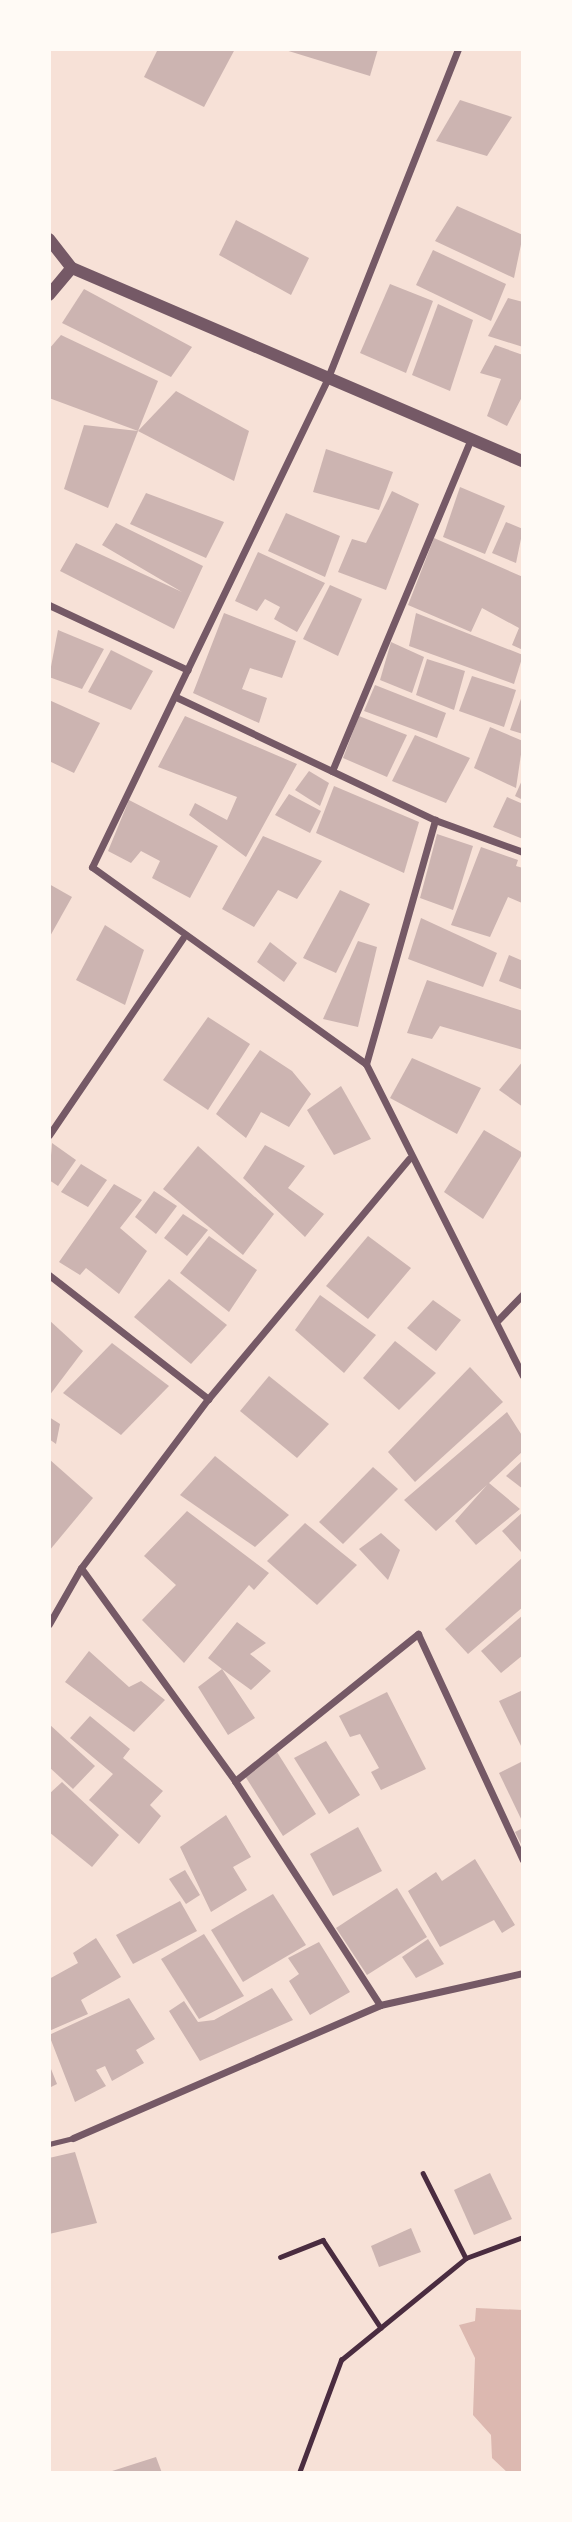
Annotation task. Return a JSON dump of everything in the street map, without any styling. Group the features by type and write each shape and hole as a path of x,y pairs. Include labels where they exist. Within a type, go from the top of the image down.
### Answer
{"street":[{"path":"458,49 328,378 92,867 183,938 366,1064 409,1159 498,1320 523,1376"},
{"path":"49,239 72,268 523,461"},
{"path":"49,295 72,268"},
{"path":"332,771 471,438"},
{"path":"49,605 188,670"},
{"path":"176,697 435,820 523,852"},
{"path":"366,1064 435,820"},
{"path":"49,1135 183,938"},
{"path":"49,1623 81,1568 208,1399 409,1159"},
{"path":"49,1275 208,1399"},
{"path":"498,1320 523,1294"},
{"path":"81,1568 235,1781 380,2005"},
{"path":"235,1781 418,1634 523,1860"},
{"path":"73,2138 380,2005 523,1973"}],"lane":[{"path":"49,2144 73,2138"}],"path":[{"path":"424,2172 466,2258"},
{"path":"299,2473 341,2360 466,2258 523,2237"},
{"path":"281,2257 323,2240 380,2328"}],"shaded area":[{"path":"476,2308 523,2310 523,2473 508,2473 492,2458 491,2435 473,2415 475,2358 459,2325 475,2321"}],"building":[{"path":"158,49 235,49 204,107 144,77"},
{"path":"282,49 378,49 370,76"},
{"path":"460,100 512,117 487,156 436,141"},
{"path":"457,206 523,235 514,278 435,241"},
{"path":"236,220 309,258 291,295 219,255"},
{"path":"433,250 506,284 491,321 416,285"},
{"path":"390,284 433,301 406,373 360,353"},
{"path":"84,289 192,347 171,377 62,323"},
{"path":"508,298 523,302 523,347 488,336"},
{"path":"438,304 473,320 450,391 412,375"},
{"path":"61,335 158,381 138,431 49,398 49,349"},
{"path":"495,345 523,355 523,395 507,426 487,416 501,379 480,373"},
{"path":"176,391 249,431 234,481 138,431"},
{"path":"84,425 138,431 108,508 64,489"},
{"path":"326,449 393,472 379,510 313,492"},
{"path":"460,487 505,506 485,554 443,537"},
{"path":"392,491 419,504 386,590 338,572 352,539 366,543"},
{"path":"146,493 224,522 206,558 130,524"},
{"path":"286,513 340,536 325,577 268,551"},
{"path":"506,522 523,529 516,563 492,553"},
{"path":"116,523 203,566 174,629 60,571 76,543 182,592 102,545"},
{"path":"434,538 523,577 523,650 512,645 519,628 482,608 471,632 408,605"},
{"path":"258,552 325,583 297,632 274,619 280,607 265,599 257,611 235,601"},
{"path":"330,585 362,599 338,656 303,639"},
{"path":"224,613 296,641 282,678 250,668 242,689 267,698 259,723 193,693"},
{"path":"416,613 523,655 514,684 409,646"},
{"path":"58,630 104,649 82,689 49,677"},
{"path":"391,642 424,657 412,693 380,680"},
{"path":"111,650 153,671 131,710 88,692"},
{"path":"427,659 465,671 454,710 416,695"},
{"path":"472,676 516,690 504,727 459,711"},
{"path":"375,685 446,713 437,738 364,711"},
{"path":"523,693 523,734 510,730"},
{"path":"49,700 100,723 74,773 49,761"},
{"path":"185,716 297,764 246,857 189,815 195,803 227,820 237,797 158,767"},
{"path":"359,716 407,735 387,777 343,758"},
{"path":"490,727 523,741 516,788 474,768"},
{"path":"415,735 470,758 446,803 392,781"},
{"path":"309,771 329,783 320,806 295,790"},
{"path":"523,778 523,800 515,796"},
{"path":"334,786 419,822 404,873 316,833"},
{"path":"289,794 321,811 310,833 275,815"},
{"path":"507,797 523,804 523,839 493,827"},
{"path":"129,800 218,846 190,898 152,878 160,861 141,851 131,863 108,851"},
{"path":"437,834 473,846 453,910 420,898"},
{"path":"263,836 322,861 297,899 278,890 254,927 222,909"},
{"path":"481,847 518,860 516,866 523,868 522,903 508,897 490,937 451,925"},
{"path":"49,884 72,897 49,938"},
{"path":"340,890 370,904 336,973 303,958"},
{"path":"421,918 497,953 483,987 408,959"},
{"path":"105,925 144,950 125,1005 76,980"},
{"path":"358,941 377,947 358,1027 323,1019"},
{"path":"270,942 297,963 284,982 257,962"},
{"path":"509,955 523,961 523,990 499,981"},
{"path":"427,980 523,1011 523,1050 440,1026 432,1039 407,1033"},
{"path":"208,1017 250,1044 208,1110 163,1080"},
{"path":"260,1050 292,1071 311,1094 289,1127 261,1112 246,1138 216,1114"},
{"path":"412,1058 481,1088 457,1134 390,1098"},
{"path":"523,1061 523,1107 499,1090"},
{"path":"341,1086 371,1139 334,1155 307,1110"},
{"path":"484,1130 523,1153 483,1219 444,1192"},
{"path":"52,1143 76,1160 58,1186 49,1180"},
{"path":"265,1145 305,1166 288,1188 324,1214 305,1237 243,1178"},
{"path":"198,1146 274,1214 243,1255 163,1189"},
{"path":"81,1164 107,1180 88,1207 61,1192"},
{"path":"114,1184 142,1200 120,1228 147,1251 119,1294 86,1268 80,1275 59,1262"},
{"path":"154,1191 177,1206 156,1234 135,1217"},
{"path":"183,1214 208,1230 187,1256 164,1238"},
{"path":"209,1236 257,1270 229,1312 180,1273"},
{"path":"368,1236 411,1268 368,1319 326,1286"},
{"path":"169,1279 227,1325 191,1364 134,1317"},
{"path":"320,1295 376,1335 344,1373 295,1330"},
{"path":"433,1300 461,1320 436,1351 407,1328"},
{"path":"49,1320 83,1351 49,1396"},
{"path":"395,1341 436,1373 399,1410 363,1378"},
{"path":"112,1343 169,1386 121,1435 63,1393"},
{"path":"470,1367 503,1402 415,1482 388,1452"},
{"path":"269,1376 329,1424 297,1458 240,1411"},
{"path":"507,1412 523,1437 523,1451 489,1483 520,1509 476,1545 455,1521 487,1485 436,1531 404,1500"},
{"path":"49,1417 60,1424 56,1444 49,1439"},
{"path":"215,1456 289,1515 255,1547 180,1495"},
{"path":"49,1459 93,1498 49,1551"},
{"path":"523,1460 523,1489 506,1476"},
{"path":"373,1467 398,1489 343,1544 319,1522"},
{"path":"187,1511 269,1573 254,1590 249,1585 184,1663 142,1620 176,1585 144,1556"},
{"path":"523,1512 523,1550 521,1552 502,1531"},
{"path":"305,1523 357,1565 317,1605 267,1561"},
{"path":"381,1533 400,1550 388,1580 359,1549"},
{"path":"523,1557 523,1607 468,1654 445,1629"},
{"path":"523,1615 523,1655 501,1673 481,1651"},
{"path":"237,1622 266,1643 250,1654 271,1671 251,1690 208,1658"},
{"path":"89,1651 129,1687 141,1681 165,1700 134,1732 65,1682"},
{"path":"222,1669 255,1718 228,1735 198,1687"},
{"path":"523,1690 523,1750 499,1701"},
{"path":"387,1692 426,1769 381,1790 371,1772 379,1768 360,1734 350,1737 339,1716"},
{"path":"90,1716 130,1749 123,1758 163,1791 150,1805 161,1816 139,1844 89,1800 113,1774 70,1738"},
{"path":"49,1724 95,1766 73,1789 49,1767"},
{"path":"326,1741 360,1795 329,1814 294,1758"},
{"path":"277,1752 316,1814 283,1836 245,1776"},
{"path":"523,1761 523,1823 499,1773"},
{"path":"62,1782 119,1835 92,1867 49,1832 49,1794"},
{"path":"226,1815 251,1857 233,1867 247,1890 211,1912 180,1847"},
{"path":"358,1827 382,1871 333,1896 310,1854"},
{"path":"523,1828 523,1848 515,1832"},
{"path":"475,1859 515,1925 502,1933 494,1920 440,1947 408,1891 436,1872 442,1881"},
{"path":"185,1870 200,1895 186,1904 169,1879"},
{"path":"397,1888 427,1937 367,1975 336,1928"},
{"path":"273,1894 306,1945 243,1982 211,1930"},
{"path":"180,1901 197,1931 133,1964 116,1935"},
{"path":"204,1934 244,1996 199,2019 161,1959"},
{"path":"96,1938 121,1977 81,2000 88,2014 49,2031 49,1979 78,1963 73,1953"},
{"path":"428,1939 444,1964 416,1978 402,1957"},
{"path":"319,1942 350,1992 310,2015 289,1981 299,1974 288,1958"},
{"path":"272,1988 293,2020 200,2061 169,2011 184,2001 198,2022 214,2020"},
{"path":"129,1998 155,2039 136,2050 144,2063 112,2081 105,2066 96,2070 106,2086 75,2102 49,2035"},
{"path":"49,2064 57,2084 49,2088"},
{"path":"75,2152 97,2223 49,2234 49,2158"},
{"path":"490,2173 512,2219 474,2235 454,2190"},
{"path":"411,2228 421,2252 379,2267 371,2246"},
{"path":"156,2457 162,2473 109,2473 109,2472"}]}
